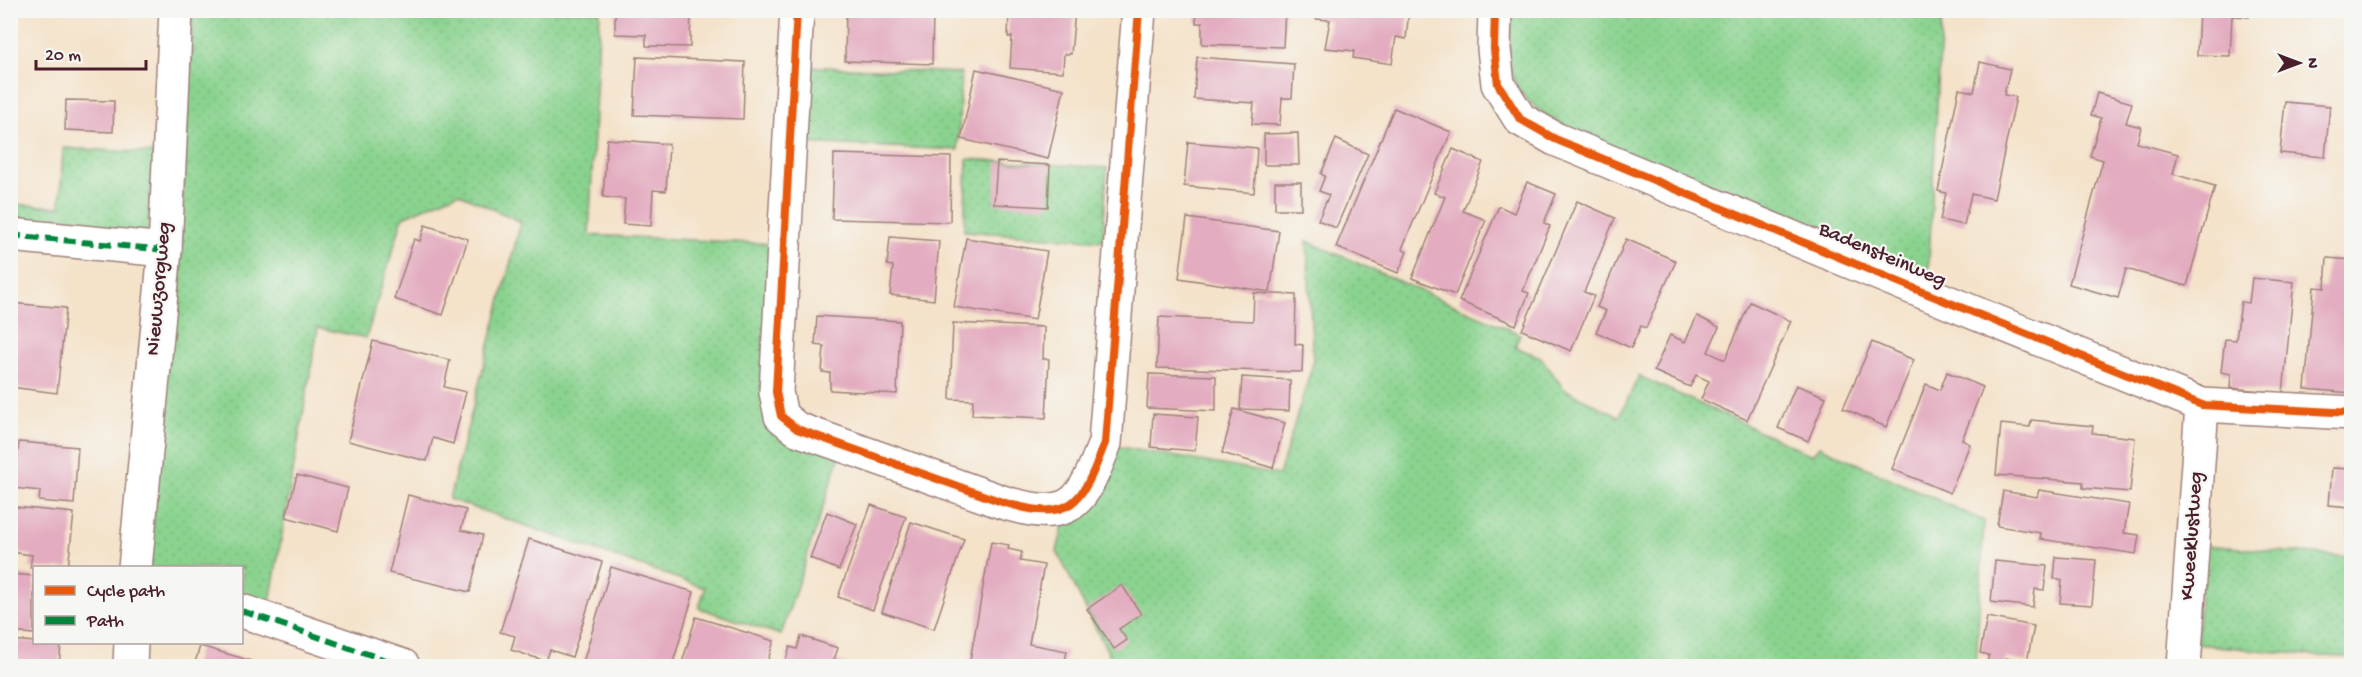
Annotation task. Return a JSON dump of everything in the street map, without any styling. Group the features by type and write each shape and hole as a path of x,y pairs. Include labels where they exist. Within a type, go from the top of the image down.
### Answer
{"street":[{"name":"Nieuwzorgweg","path":"135,566 165,250 176,10"},
{"path":"796,10 776,392 782,416 796,429 1020,508 1050,511 1071,506 1090,483 1105,443 1139,10"},
{"name":"Badensteinweg","path":"1495,10 1494,49 1498,84 1520,119 1555,139 2202,405 2352,413"},
{"path":"10,235 165,250"},
{"name":"Kweeklustweg","path":"2184,666 2202,405"},
{"path":"243,611 404,666"},
{"path":"130,666 131,644"}],"green space":[{"path":"193,11 600,11 589,235 774,244 761,393 839,458 781,635 699,608 705,588 449,499 521,222 458,193 403,217 366,338 318,328 269,608 243,599 243,566 149,566 184,183"},
{"path":"1511,11 1942,11 1928,279 1569,129 1548,116 1522,94 1515,82 1510,53"},
{"path":"803,66 961,73 958,150 799,143"},
{"path":"63,148 153,153 149,224 144,240 11,240 10,204 60,207"},
{"path":"967,159 1107,168 1103,241 964,231"},
{"path":"1307,241 1520,334 1515,347 1541,357 1564,389 1619,417 1639,376 1812,455 1819,446 1984,521 1976,666 1958,666 1940,657 1935,666 1115,666 1057,552 1065,517 1115,446 1279,475 1313,363"},
{"path":"2203,545 2351,557 2351,657 2197,644"}],"building":[{"path":"615,10 691,10 690,47 646,46 646,35 615,34"},
{"path":"846,10 933,10 932,64 845,61"},
{"path":"1009,10 1075,10 1071,54 1064,54 1063,72 1010,68 1012,37 1008,37"},
{"path":"1197,10 1285,10 1283,47 1202,44 1202,23 1196,23"},
{"path":"1317,10 1409,10 1406,39 1396,37 1392,64 1353,58 1354,51 1325,48 1330,20 1316,19"},
{"path":"2199,10 2249,10 2249,17 2232,16 2230,56 2197,55"},
{"path":"637,57 745,62 743,119 634,115"},
{"path":"1197,57 1294,64 1292,98 1282,98 1280,125 1252,124 1254,103 1194,99"},
{"path":"1980,62 2010,69 2004,95 2016,97 1994,199 1971,194 1964,225 1940,220 1946,193 1938,191 1959,89 1974,92"},
{"path":"976,69 1064,89 1048,159 961,139"},
{"path":"2097,93 2132,103 2126,123 2141,127 2137,143 2178,154 2173,174 2215,186 2187,286 2126,269 2118,298 2069,284 2103,160 2090,156 2101,118 2091,115"},
{"path":"66,100 114,101 113,132 65,130"},
{"path":"2285,102 2330,106 2325,157 2280,153"},
{"path":"1394,108 1451,132 1402,249 1407,252 1398,273 1336,247"},
{"path":"1298,133 1299,165 1264,165 1264,134"},
{"path":"607,139 669,144 666,191 653,190 651,226 623,224 625,199 603,197"},
{"path":"1336,139 1368,154 1336,228 1318,220 1329,195 1319,191 1325,176 1321,174"},
{"path":"1188,142 1257,148 1254,193 1184,186"},
{"path":"1453,149 1483,162 1463,211 1486,220 1455,295 1412,278 1445,197 1434,193"},
{"path":"834,154 951,157 950,222 832,219"},
{"path":"997,162 1050,165 1048,207 994,204"},
{"path":"1275,182 1301,182 1301,209 1275,209"},
{"path":"1527,182 1556,194 1544,223 1550,226 1523,291 1529,293 1516,325 1459,301 1499,206 1514,213"},
{"path":"1577,201 1615,218 1584,292 1594,296 1571,351 1522,330"},
{"path":"1187,218 1279,231 1270,292 1179,278"},
{"path":"425,225 468,239 443,315 394,299 414,239 420,241"},
{"path":"890,237 939,241 934,300 890,295 893,266 887,265"},
{"path":"966,238 1047,251 1035,320 954,307"},
{"path":"1626,239 1676,261 1646,328 1641,326 1631,348 1596,332 1606,311 1597,307"},
{"path":"2327,258 2352,260 2352,393 2305,389 2314,287 2325,288"},
{"path":"2252,278 2294,282 2283,393 2230,388 2231,374 2221,372 2225,339 2236,340 2241,302 2249,303"},
{"path":"1254,293 1296,295 1295,344 1303,345 1302,372 1157,368 1159,317 1253,321"},
{"path":"1750,302 1791,321 1747,420 1701,399 1709,381 1696,375 1690,387 1654,371 1670,335 1685,342 1697,316 1719,327 1708,352 1725,360"},
{"path":"10,303 66,308 57,393 10,387"},
{"path":"817,316 900,321 897,394 830,390 830,373 822,372 824,346 815,345"},
{"path":"953,323 1044,327 1043,359 1049,359 1046,418 972,415 973,400 950,399"},
{"path":"373,341 450,360 444,387 466,392 453,444 433,438 427,461 348,441"},
{"path":"1872,342 1914,360 1886,427 1843,408"},
{"path":"1947,372 1983,387 1962,440 1970,444 1950,493 1892,469 1926,384 1940,390"},
{"path":"1149,374 1216,376 1216,411 1147,408"},
{"path":"1242,377 1290,380 1289,411 1240,409"},
{"path":"1796,385 1826,397 1808,441 1778,428"},
{"path":"1234,409 1285,423 1273,468 1222,453"},
{"path":"1153,414 1198,417 1195,451 1151,447"},
{"path":"2031,420 2093,426 2092,433 2135,438 2130,492 2083,488 2083,482 1996,475 2001,424 2030,427"},
{"path":"19,442 78,447 74,504 39,501 40,491 14,488"},
{"path":"2332,468 2352,469 2352,538 2347,537 2349,507 2329,505"},
{"path":"297,475 348,488 338,531 286,517"},
{"path":"2039,490 2129,504 2124,533 2139,535 2136,554 2040,539 2041,533 1997,526 2003,491 2037,497"},
{"path":"408,495 466,510 461,530 483,535 470,592 389,573"},
{"path":"871,505 906,517 873,610 838,597"},
{"path":"15,507 74,513 68,566 33,566 30,568 32,555 10,552"},
{"path":"827,512 857,524 839,570 810,558"},
{"path":"911,522 964,539 934,629 882,612"},
{"path":"529,539 602,562 572,657 550,650 546,661 511,650 515,636 500,632"},
{"path":"991,542 1009,545 1008,549 1022,552 1020,561 1044,565 1029,644 1067,651 1064,666 969,666"},
{"path":"2056,557 2096,560 2092,605 2060,603 2062,580 2054,579"},
{"path":"1995,561 2047,566 2044,590 2035,589 2033,607 1991,602"},
{"path":"611,567 694,592 672,666 582,666"},
{"path":"11,574 33,576 33,634 10,632"},
{"path":"1122,585 1141,614 1119,629 1127,640 1114,649 1087,609"},
{"path":"696,617 774,641 766,666 681,666"},
{"path":"1987,617 2034,626 2027,662 2006,658 2004,666 1986,666 1989,655 1980,653"},
{"path":"801,636 838,648 834,660 852,666 784,666 790,647 797,649"},
{"path":"10,640 33,642 33,644 61,644 59,666 10,666"},
{"path":"200,646 269,666 194,666"}],"marked path":[{"path":"10,235 165,250"},
{"path":"243,611 403,666"}],"cycle path":[{"path":"797,10 776,392 781,416 797,429 1002,502 1044,510 1059,509 1071,504 1089,481 1105,443 1139,10"},
{"path":"1495,10 1494,49 1498,84 1520,119 1555,139 2202,405 2352,413"}]}
